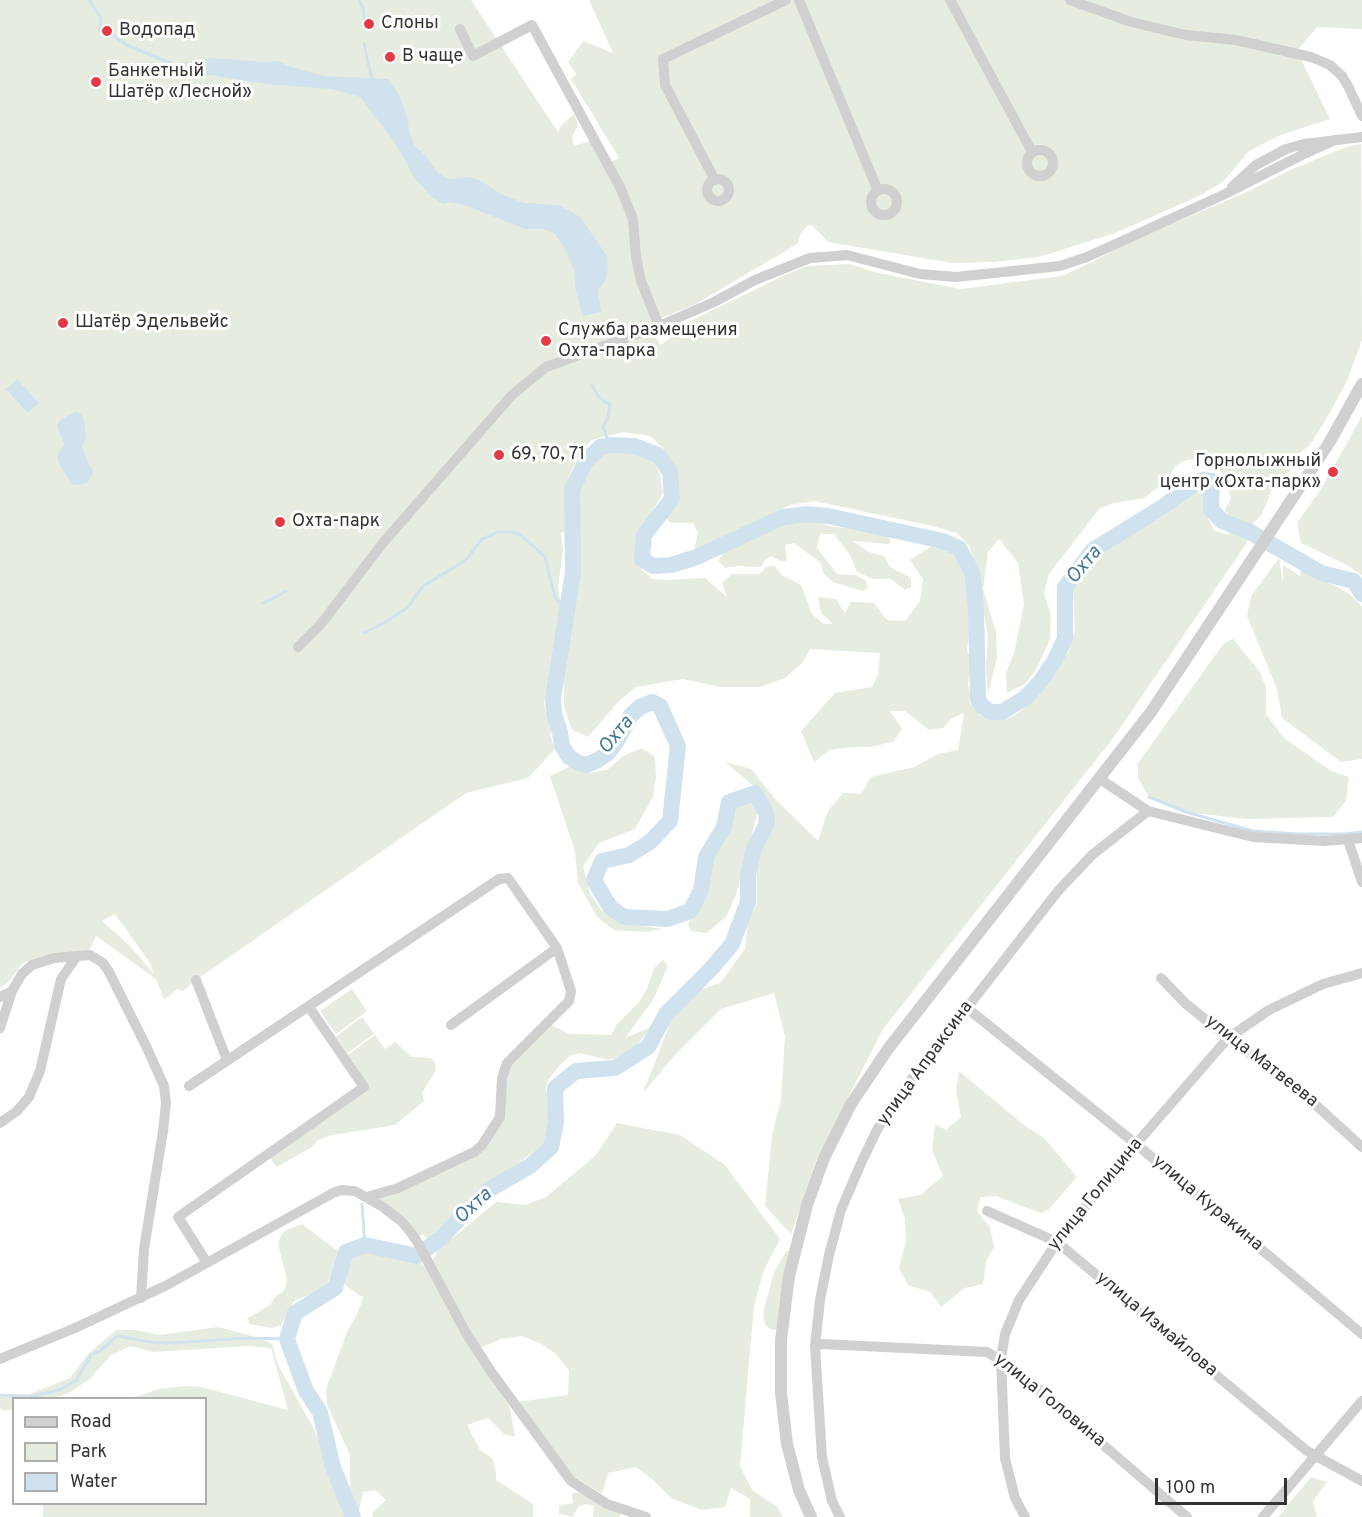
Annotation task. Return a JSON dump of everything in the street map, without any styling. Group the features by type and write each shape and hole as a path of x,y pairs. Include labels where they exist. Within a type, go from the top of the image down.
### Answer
{"street":[{"path":"715,180 665,85 663,59 786,0"},
{"path":"799,0 878,190"},
{"path":"950,0 1032,152"},
{"path":"1070,0 1131,22 1186,35 1236,40 1311,57 1330,65 1342,76 1362,117"},
{"path":"460,29 473,57 532,25 620,187 633,219 636,257 641,281 660,326"},
{"path":"298,647 321,624 382,544 515,392 546,367 660,326 712,303 755,280 810,258 847,255 920,274 956,277 1060,266 1087,258 1223,195 1245,173 1286,149 1304,144 1362,137"},
{"path":"811,1517 799,1490 787,1444 781,1393 781,1340 789,1276 807,1205 824,1158 851,1104 888,1050 1151,712 1329,443 1362,384"},
{"path":"1100,779 1148,811 1253,837 1324,841 1362,838"},
{"name":"улица Апраксина","path":"840,1517 832,1501 822,1457 815,1346 820,1300 829,1255 841,1210 862,1161 878,1128 900,1094 1058,891 1092,855 1148,811"},
{"path":"1348,840 1362,882"},
{"path":"189,1086 499,879 508,878 557,948 571,991 569,1001 507,1063 502,1078 500,1117 488,1137 474,1152 398,1188 367,1197"},
{"path":"451,1025 557,948"},
{"path":"0,1028 12,991 22,974 32,965 54,958 90,955 103,963 109,972 164,1086 166,1103 144,1249 141,1298"},
{"path":"0,1123 17,1111 29,1096 40,1071 61,979 77,956"},
{"name":"улица Голицина","path":"1025,1517 1015,1498 1005,1458 1001,1359 1005,1334 1019,1300 1057,1242 1137,1143 1228,1038 1269,1010 1323,984 1362,973"},
{"name":"улица Матвеева","path":"1161,978 1185,1003 1306,1096 1362,1147"},
{"path":"196,980 227,1060"},
{"path":"0,997 12,991"},
{"path":"207,1263 178,1217 364,1087 309,1006"},
{"name":"улица Куракина","path":"967,1008 1137,1143 1362,1334"},
{"path":"0,1359 141,1298 333,1192 355,1191 401,1221 418,1243 466,1333 492,1373 571,1481 607,1504 646,1517"},
{"name":"улица Измайлова","path":"987,1210 1057,1242 1315,1457 1362,1481"},
{"name":"улица Головина","path":"815,1346 821,1344 987,1352 1001,1359 1187,1517"},
{"path":"1263,1517 1362,1401"}],"green space":[{"path":"0,0 471,0 558,132 574,114 578,125 572,137 574,146 590,141 611,162 619,158 571,79 576,74 568,62 583,41 613,53 589,0 1362,0 1362,29 1317,27 1297,51 1330,119 1281,135 1249,151 1223,182 1199,196 1115,233 1039,257 992,262 952,263 828,242 812,225 807,226 801,233 798,243 694,305 662,318 655,337 661,345 674,335 678,327 807,266 850,264 878,273 961,289 1062,276 1129,242 1249,191 1290,170 1346,147 1361,144 1362,340 1347,381 1328,416 1310,445 1293,458 1290,471 1276,480 1262,514 1252,525 1243,527 1232,521 1225,510 1231,498 1224,474 1212,462 1202,459 1186,460 1176,466 1164,483 1144,498 1114,503 1099,509 1049,574 1044,593 1051,615 1050,639 1037,668 1025,684 1007,693 1006,673 1014,653 1024,605 1018,563 999,539 988,552 983,589 996,632 997,658 988,694 986,665 988,637 976,565 969,546 957,533 814,501 790,505 694,551 698,533 693,523 670,523 665,516 678,499 678,486 677,472 662,447 650,436 623,432 592,440 580,454 569,476 564,497 568,524 561,533 563,550 558,587 561,606 557,623 557,641 544,702 546,716 553,730 550,735 555,749 528,778 466,793 183,991 178,989 164,999 156,979 96,936 89,951 24,962 0,988","holes":["115,914 150,963 154,974 129,945 102,921"]},
{"path":"1362,416 1362,575 1345,564 1301,543 1297,523 1321,489"},
{"path":"626,448 649,453 660,474 663,493 641,531 636,548 641,569 653,579 705,578 727,597 722,583 732,574 759,574 766,567 774,565 782,575 801,585 812,614 824,624 833,624 821,613 818,597 836,599 845,613 851,602 874,603 887,620 905,621 920,601 923,579 910,560 930,547 946,548 961,560 969,580 970,630 967,650 971,661 968,684 971,698 969,701 979,715 988,720 1007,719 1020,712 1046,686 1069,651 1075,629 1073,587 1100,553 1170,512 1200,486 1207,490 1207,516 1214,530 1249,538 1114,737 883,1029 817,1158 791,1234 765,1206 772,1135 781,1100 785,1036 774,993 721,1009 675,1055 643,1093 671,1021 691,993 720,983 745,949 748,922 757,904 757,851 770,823 758,790 725,762 751,769 776,800 818,841 828,811 843,793 861,794 871,777 914,767 938,754 958,750 964,713 952,718 943,728 929,730 905,711 890,711 902,729 893,742 869,747 830,750 814,762 801,731 835,693 872,687 878,675 880,653 810,649 803,662 785,678 760,687 721,687 683,679 636,687 618,702 588,737 572,730 564,706 564,675 570,615 579,577 578,496 588,467 597,456 607,451"},
{"path":"808,520 833,527 868,529 888,534 891,543 853,541 869,552 884,556 890,567 911,578 911,587 905,590 891,579 873,579 857,572 850,555 834,534 820,534 817,548 837,574 856,575 866,581 868,588 862,591 833,582 823,573 821,563 794,543 785,545 787,561 780,561 771,556 764,561 761,567 725,568 718,561 727,548 779,525"},
{"path":"1279,558 1283,583 1283,565 1300,576 1301,568 1348,593 1362,606 1362,759 1341,762 1282,718 1277,689 1247,616 1251,596"},
{"path":"1233,639 1260,672 1266,688 1266,714 1284,738 1331,771 1349,777 1346,801 1333,817 1246,819 1186,812 1149,797 1138,778 1138,763 1224,643"},
{"path":"642,748 655,757 656,777 653,797 635,829 599,843 583,866 590,894 601,910 625,923 662,929 647,932 614,930 597,917 578,883 575,851 550,776 571,766 589,773 607,770 625,755"},
{"path":"752,797 758,811 736,895 726,917 706,933 691,931 688,924 701,903 713,859 731,825 736,807 743,800"},
{"path":"663,960 668,966 653,1000 625,1038 651,1027 636,1046 623,1056 609,1060 580,1053 570,1056 560,1065 548,1080 546,1088 550,1113 548,1131 543,1144 510,1170 475,1192 428,1240 423,1234 419,1236 367,1197 474,1152 500,1117 507,1063 548,1023 569,1034 611,1035 617,1024 639,1002 647,989 654,968"},
{"path":"352,989 367,1011 336,1034 320,1011"},
{"path":"362,1017 374,1034 347,1053 336,1037"},
{"path":"375,1035 385,1049 395,1042 412,1057 430,1058 435,1062 436,1070 422,1093 424,1101 395,1125 332,1135 318,1140 312,1147 277,1167 268,1155 364,1087 357,1068 348,1055"},
{"path":"959,1071 1024,1125 1045,1139 1077,1177 1048,1210 1041,1213 996,1196 981,1197 977,1211 990,1227 994,1247 986,1262 983,1284 965,1288 941,1307 930,1292 908,1285 899,1268 906,1241 905,1219 898,1199 920,1195 943,1176 932,1150 935,1124 946,1130 961,1117 956,1090"},
{"path":"617,1123 680,1135 725,1165 780,1239 764,1270 754,1306 740,1466 752,1490 777,1507 783,1517 750,1517 750,1499 731,1488 725,1507 702,1510 671,1498 636,1467 608,1473 602,1494 573,1476 518,1402 568,1395 569,1370 555,1353 522,1336 501,1339 474,1351 510,1408 515,1437 504,1434 488,1418 467,1425 480,1450 492,1458 496,1480 533,1504 533,1517 373,1517 372,1513 386,1500 375,1490 363,1492 358,1515 350,1486 350,1455 327,1404 326,1389 348,1330 363,1298 345,1285 349,1258 366,1253 430,1266 438,1250 496,1202 525,1205 546,1197 595,1156"},
{"path":"302,1224 338,1251 327,1285 294,1301 281,1325 272,1328 249,1324 248,1318 270,1305 276,1296 284,1291 287,1280 278,1244 281,1235 286,1230"},
{"path":"786,1251 790,1251 778,1329 772,1330 765,1325 763,1313 774,1272"},
{"path":"218,1327 260,1338 272,1344 278,1365 315,1431 348,1517 43,1517 43,1505 207,1505 207,1397 135,1397 159,1389 184,1386 201,1387 288,1410 271,1348 248,1346 153,1352 130,1346 110,1356 90,1379 69,1393 56,1397 12,1397 12,1409 4,1411 0,1408 0,1394 30,1394 70,1378 88,1354 116,1330 136,1330 159,1335"},
{"path":"1311,1477 1327,1482 1313,1501 1317,1517 1278,1517"},
{"path":"585,1492 620,1504 620,1517 593,1517 594,1506 586,1504 578,1507 573,1517 559,1514 559,1506 573,1503 572,1493"}],"water":[{"path":"212,58 278,61 324,76 388,79 400,97 415,147 424,154 438,173 448,179 469,177 524,203 559,205 580,217 607,256 608,269 605,281 598,290 601,312 583,316 576,292 574,269 555,234 544,229 525,229 465,205 450,202 444,204 433,198 416,180 394,141 360,97 331,89 267,84 211,75 188,75 179,68 182,62 189,63"},
{"path":"17,379 39,403 28,413 6,389"},
{"path":"75,412 80,413 84,420 86,437 82,447 93,474 87,483 72,485 57,457 64,444 57,426 60,420"}],"waterway":[{"path":"89,0 101,18 100,30 107,31 127,45 182,68"},
{"path":"359,0 363,8 365,27"},
{"path":"364,44 372,80"},
{"path":"592,385 598,396 610,404 608,417 603,427 610,445"},
{"name":"Охта","path":"353,1517 333,1467 320,1412 306,1391 287,1339 295,1313 335,1288 346,1252 365,1245 417,1256 441,1238 490,1189 530,1166 551,1147 556,1123 555,1088 576,1071 615,1068 648,1047 666,1014 711,969 732,944 748,902 748,876 753,851 767,823 766,813 755,793 729,802 724,827 706,857 701,891 690,911 668,919 624,917 610,907 594,880 602,861 629,855 650,842 670,821 678,746 660,706 652,702 640,707 631,715 617,741 608,753 598,760 586,765 579,763 569,757 562,746 554,714 553,699 573,572 572,489 586,461 600,447 634,446 658,455 670,472 672,499 644,535 642,559 653,566 671,565 697,557 783,517 807,514 828,516 943,541 959,548 972,572 976,608 978,699 982,706 990,712 1002,712 1025,698 1040,682 1055,660 1065,638 1065,587 1093,550 1164,506 1196,482 1212,481 1211,509 1222,521 1250,532 1321,573 1354,581 1362,594"},
{"path":"364,633 407,608 423,586 466,560 482,539 498,532 512,532 521,535 545,557 555,597 567,612"},
{"path":"268,601 281,594"},
{"path":"1149,797 1186,812 1253,831 1298,834 1362,832"},
{"path":"362,1204 365,1245"},
{"path":"0,1395 28,1397 59,1390 76,1381 91,1355 101,1350 117,1336 172,1343 247,1338 287,1339"}],"place":[{"name":"Слоны","path":"369,24"},
{"name":"Водопад","path":"107,31"},
{"name":"В чаще","path":"390,57"},
{"name":"Банкетный Шатёр «Лесной»","path":"96,82"},
{"name":"Шатёр Эдельвейс","path":"63,323"},
{"name":"Служба размещения Охта-парка","path":"546,341"},
{"name":"69, 70, 71","path":"499,455"},
{"name":"Горнолыжный центр «Охта-парк»","path":"1333,472"},
{"name":"Охта-парк","path":"280,522"}]}
